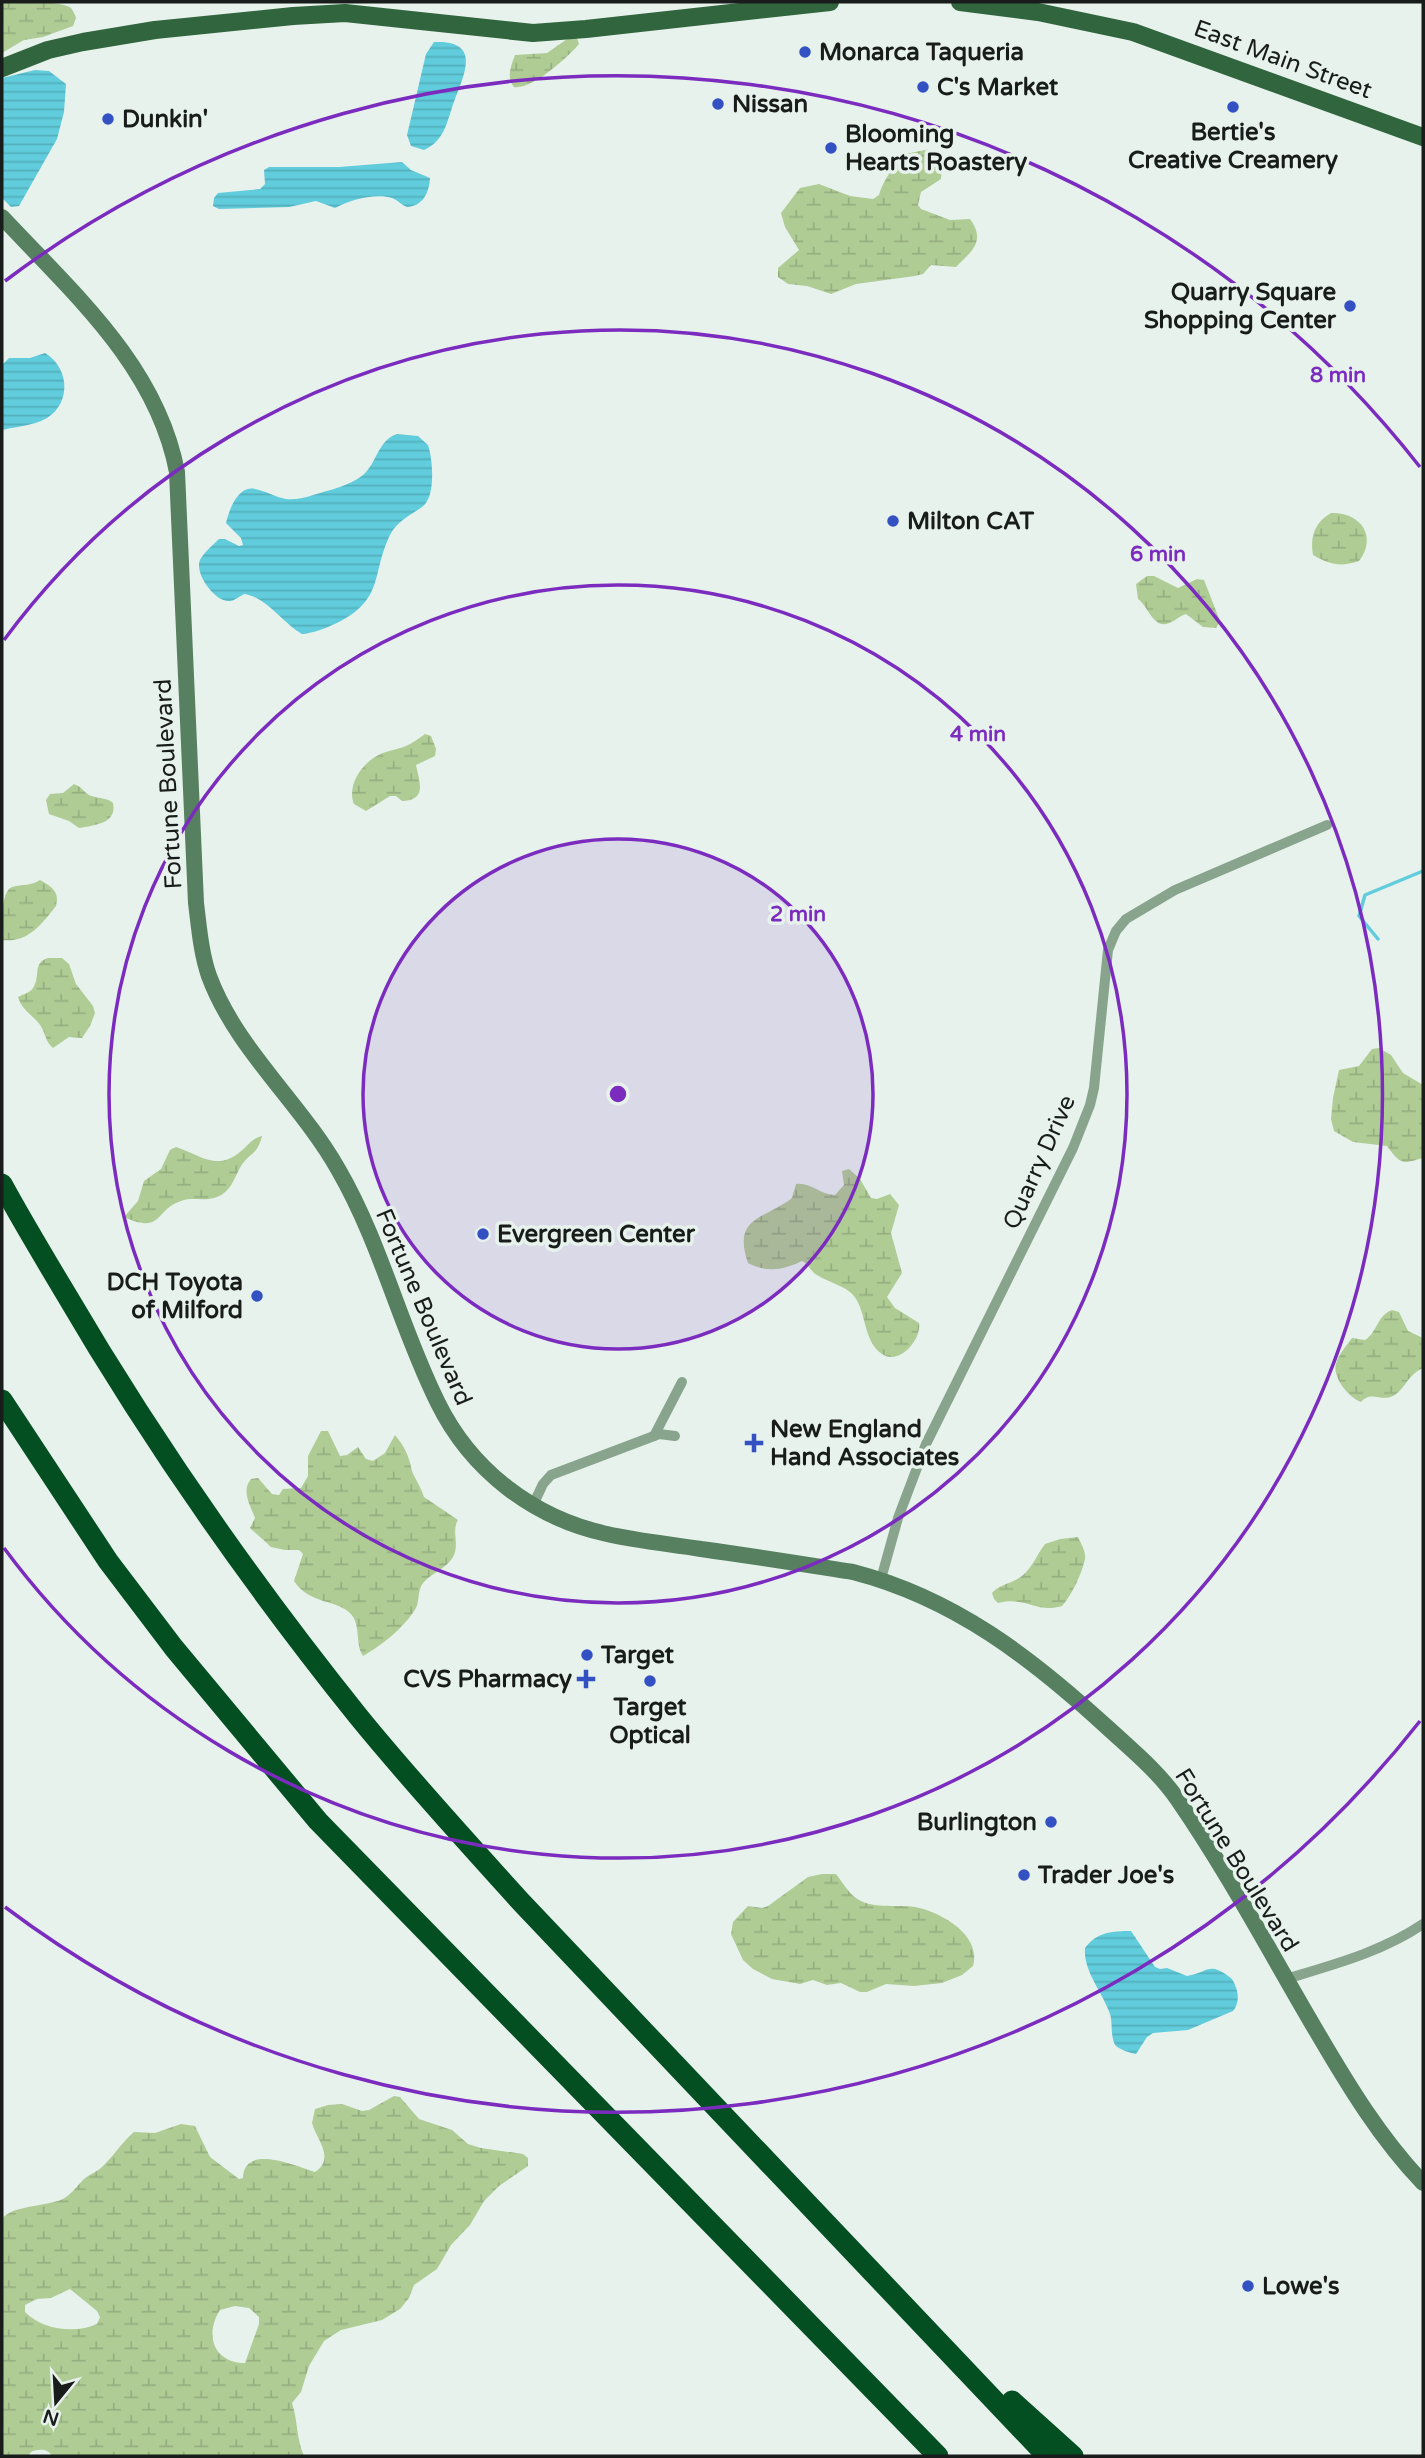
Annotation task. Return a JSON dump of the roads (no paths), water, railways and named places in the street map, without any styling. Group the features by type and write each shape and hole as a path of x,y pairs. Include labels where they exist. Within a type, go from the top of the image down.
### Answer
{"highway":[{"path":"2,1184 105,1361 154,1438 274,1608 359,1717 440,1813 522,1903 1047,2456"},
{"path":"2,1400 108,1561 174,1648 318,1821 938,2456"},
{"path":"893,2294 1073,2456"}],"main road":[{"path":"2,68 48,50 83,41 165,29 293,16 345,13 533,33 830,2"},
{"name":"East Main Street","path":"960,2 1038,12 1133,32 1423,137"},
{"name":"Fortune Boulevard","path":"2,217 88,310 132,364 155,402 172,447 177,472 196,903 208,974 242,1037 311,1127 349,1188 368,1225 436,1400 452,1430 472,1457 498,1482 533,1505 574,1525 606,1534 853,1572 881,1579 956,1613 1002,1640 1065,1689 1153,1770 1176,1797 1344,2078 1382,2136 1423,2183"}],"street":[{"name":"Quarry Drive","path":"881,1579 898,1518 926,1444 1073,1148 1090,1105 1097,1068 1108,950 1116,931 1126,919 1175,890 1327,824"},
{"path":"654,1436 682,1382"},
{"path":"533,1505 543,1484 551,1475 659,1434 675,1436"},
{"path":"1286,1979 1352,1959 1423,1924"}],"water":[{"path":"434,42 458,46 466,59 463,78 445,129 437,141 424,150 411,146 407,135 426,54"},
{"path":"35,70 49,71 66,84 64,112 57,139 19,206 11,207 2,198 2,78"},
{"path":"402,162 411,170 430,178 424,198 413,206 407,207 392,198 378,196 355,200 335,208 316,201 289,207 219,209 213,206 218,193 260,189 265,184 264,170 269,167 339,167"},
{"path":"45,353 54,360 64,378 63,398 58,408 41,421 2,430 2,365 9,358 30,358"},
{"path":"397,434 418,436 428,445 432,468 430,495 422,507 393,530 384,549 370,595 352,614 337,623 302,634 260,600 244,594 232,601 224,600 207,586 199,566 206,551 219,539 243,545 241,538 226,523 232,505 244,491 255,489 292,499 346,485 368,470 386,441"},
{"path":"1131,1931 1155,1967 1167,1968 1187,1976 1213,1969 1232,1979 1238,1995 1233,2011 1188,2030 1153,2033 1147,2037 1136,2054 1116,2046 1110,2014 1090,1973 1085,1948 1105,1933"}],"waterway":[{"path":"1378,939 1359,916 1365,895 1423,871"}],"place":[{"name":"Monarca Taqueria","path":"805,52"},
{"name":"C's Market","path":"923,87"},
{"name":"Nissan","path":"718,104"},
{"name":"Bertie's Creative Creamery","path":"1233,107"},
{"name":"Dunkin'","path":"108,119"},
{"name":"Blooming Hearts Roastery","path":"831,148"},
{"name":"Quarry Square Shopping Center","path":"1350,306"},
{"name":"Milton CAT","path":"893,521"},
{"name":"Evergreen Center","path":"483,1234"},
{"name":"DCH Toyota of Milford","path":"257,1296"},
{"name":"New England Hand Associates","path":"754,1443"},
{"name":"Target","path":"587,1655"},
{"name":"CVS Pharmacy","path":"586,1679"},
{"name":"Target Optical","path":"650,1681"},
{"name":"Burlington","path":"1051,1822"},
{"name":"Trader Joe's","path":"1024,1875"},
{"name":"Lowe's","path":"1248,2286"}]}
